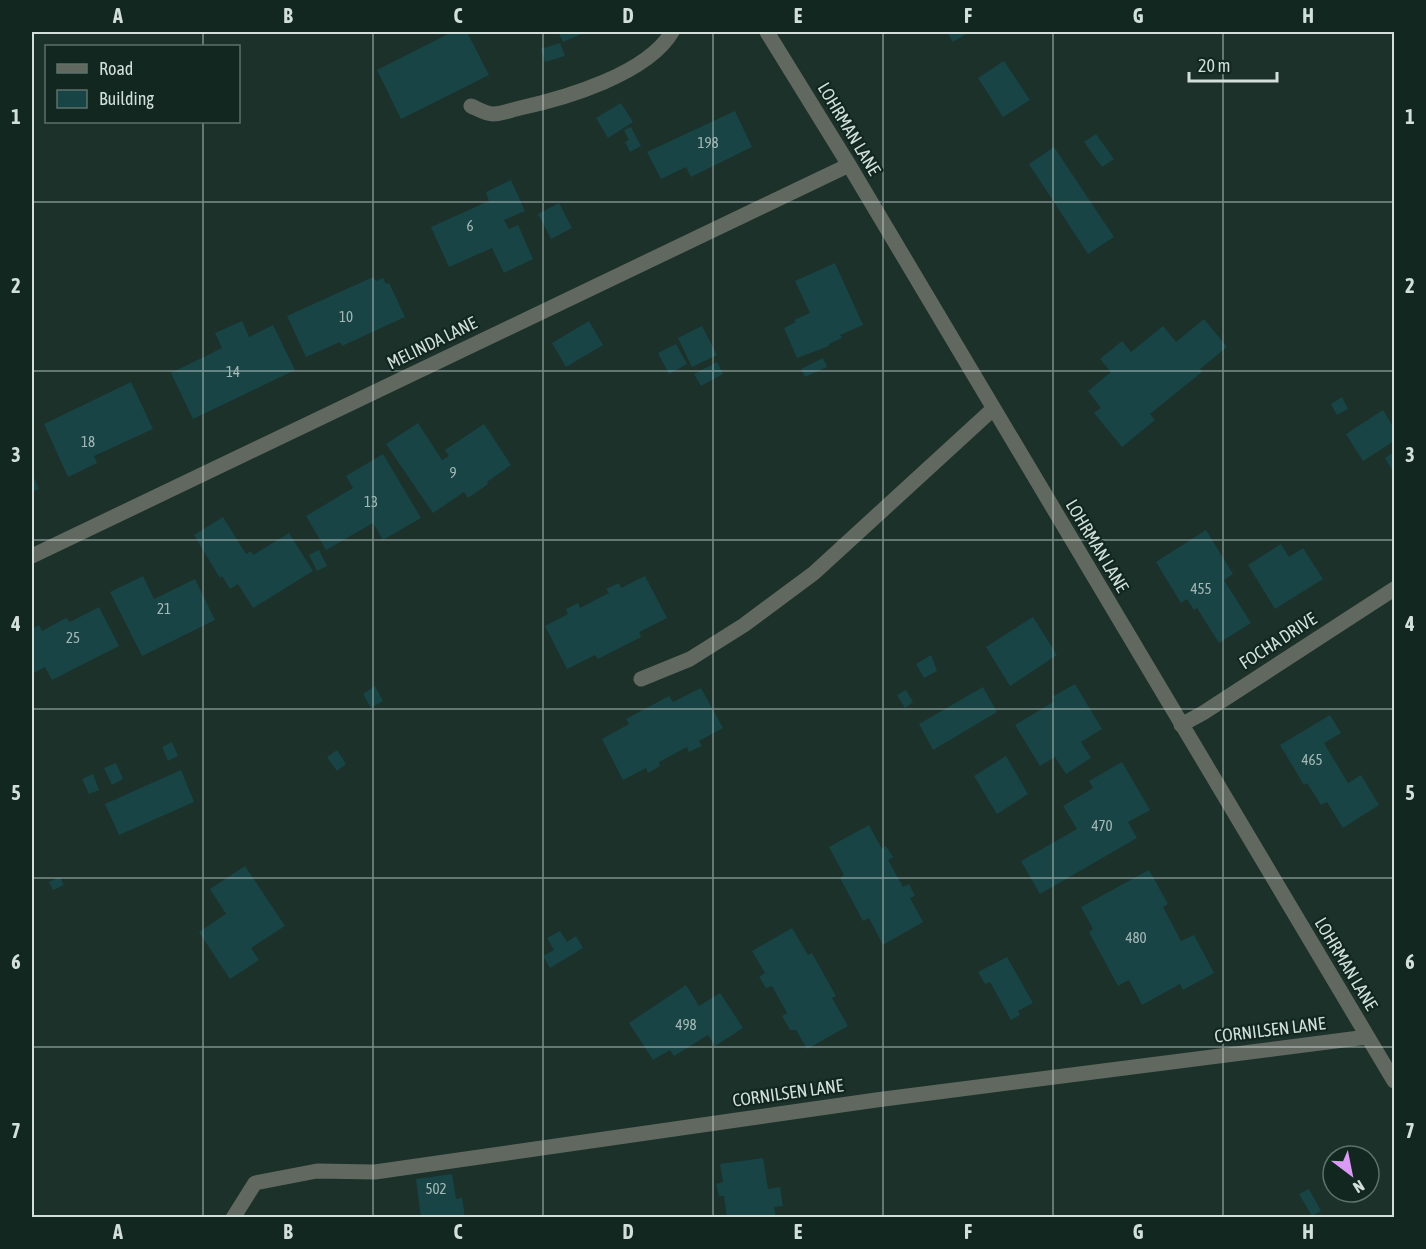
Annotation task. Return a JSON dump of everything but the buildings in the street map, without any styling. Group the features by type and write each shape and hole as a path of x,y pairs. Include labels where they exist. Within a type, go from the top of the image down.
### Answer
{"street":[{"path":"471,106 492,115 573,95 615,76 654,53 666,43 672,32"},
{"name":"LOHRMAN LANE","path":"767,32 849,165 1395,1081"},
{"name":"MELINDA LANE","path":"32,556 849,165"},
{"path":"640,679 690,660 744,625 814,573 993,409"},
{"name":"FOCHA DRIVE","path":"1181,725 1395,589"},
{"name":"CORNILSEN LANE","path":"233,1218 255,1183 317,1172 382,1172 876,1100 1367,1037"}]}
